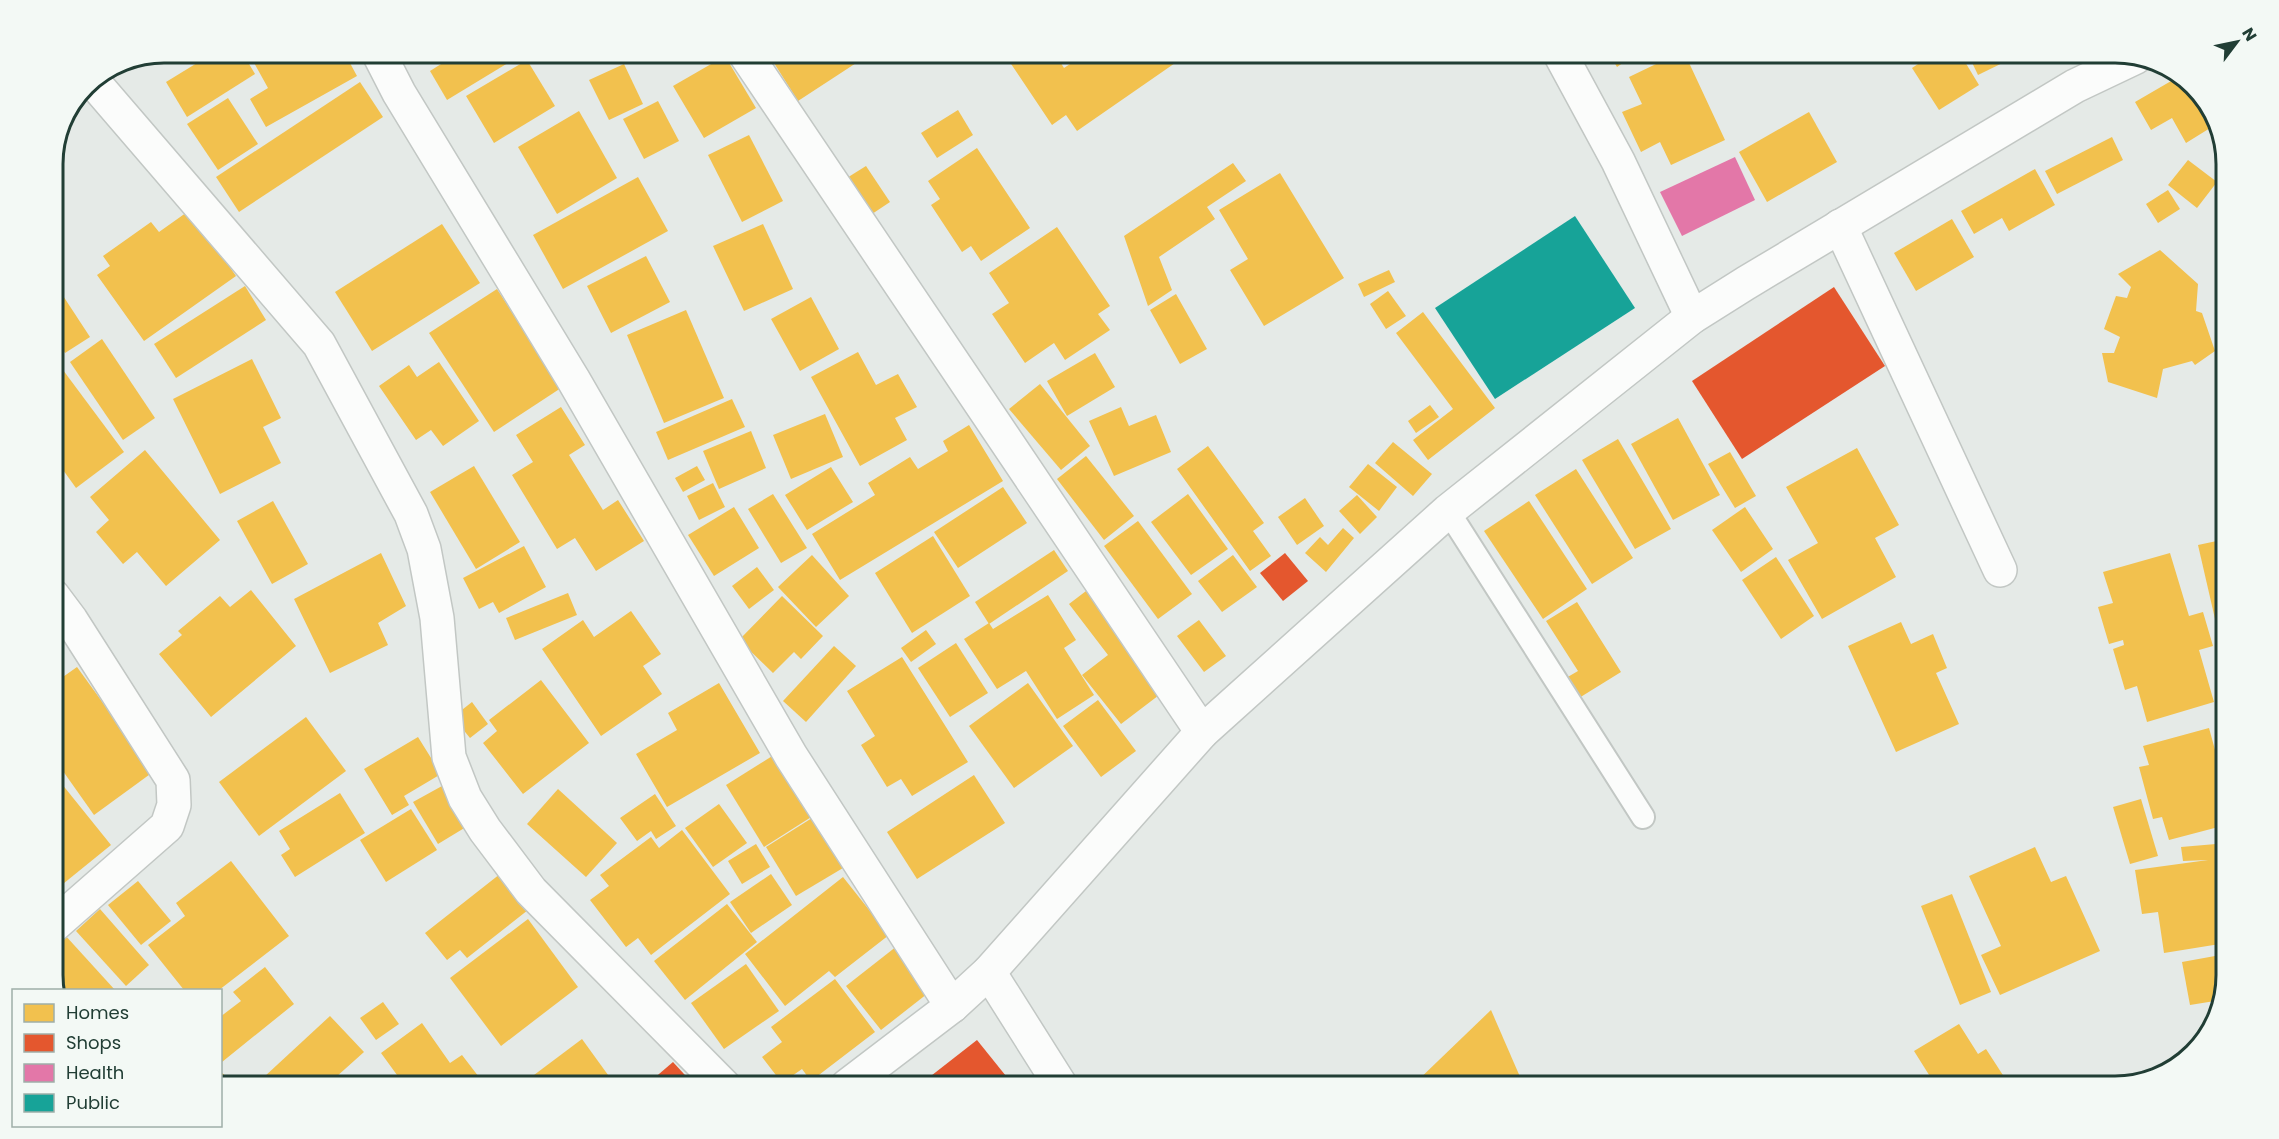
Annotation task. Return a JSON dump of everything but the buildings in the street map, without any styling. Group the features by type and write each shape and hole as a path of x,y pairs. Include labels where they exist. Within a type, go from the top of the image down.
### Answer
{"street":[{"path":"384,63 405,103 573,379 791,756 952,1006"},
{"path":"751,63 1202,732"},
{"path":"1565,63 1618,161 1692,317"},
{"path":"860,1076 952,1006 989,972 1202,732 1448,511 1692,317 2075,86 2122,64"},
{"path":"99,88 319,344 411,514 424,549 437,618 449,757 465,798 531,891 714,1076"},
{"path":"1840,226 2000,570"},
{"path":"63,609 173,780 174,806 167,826 63,917"},
{"path":"989,972 1055,1076"}],"lane":[{"path":"1448,511 1643,817"}]}
